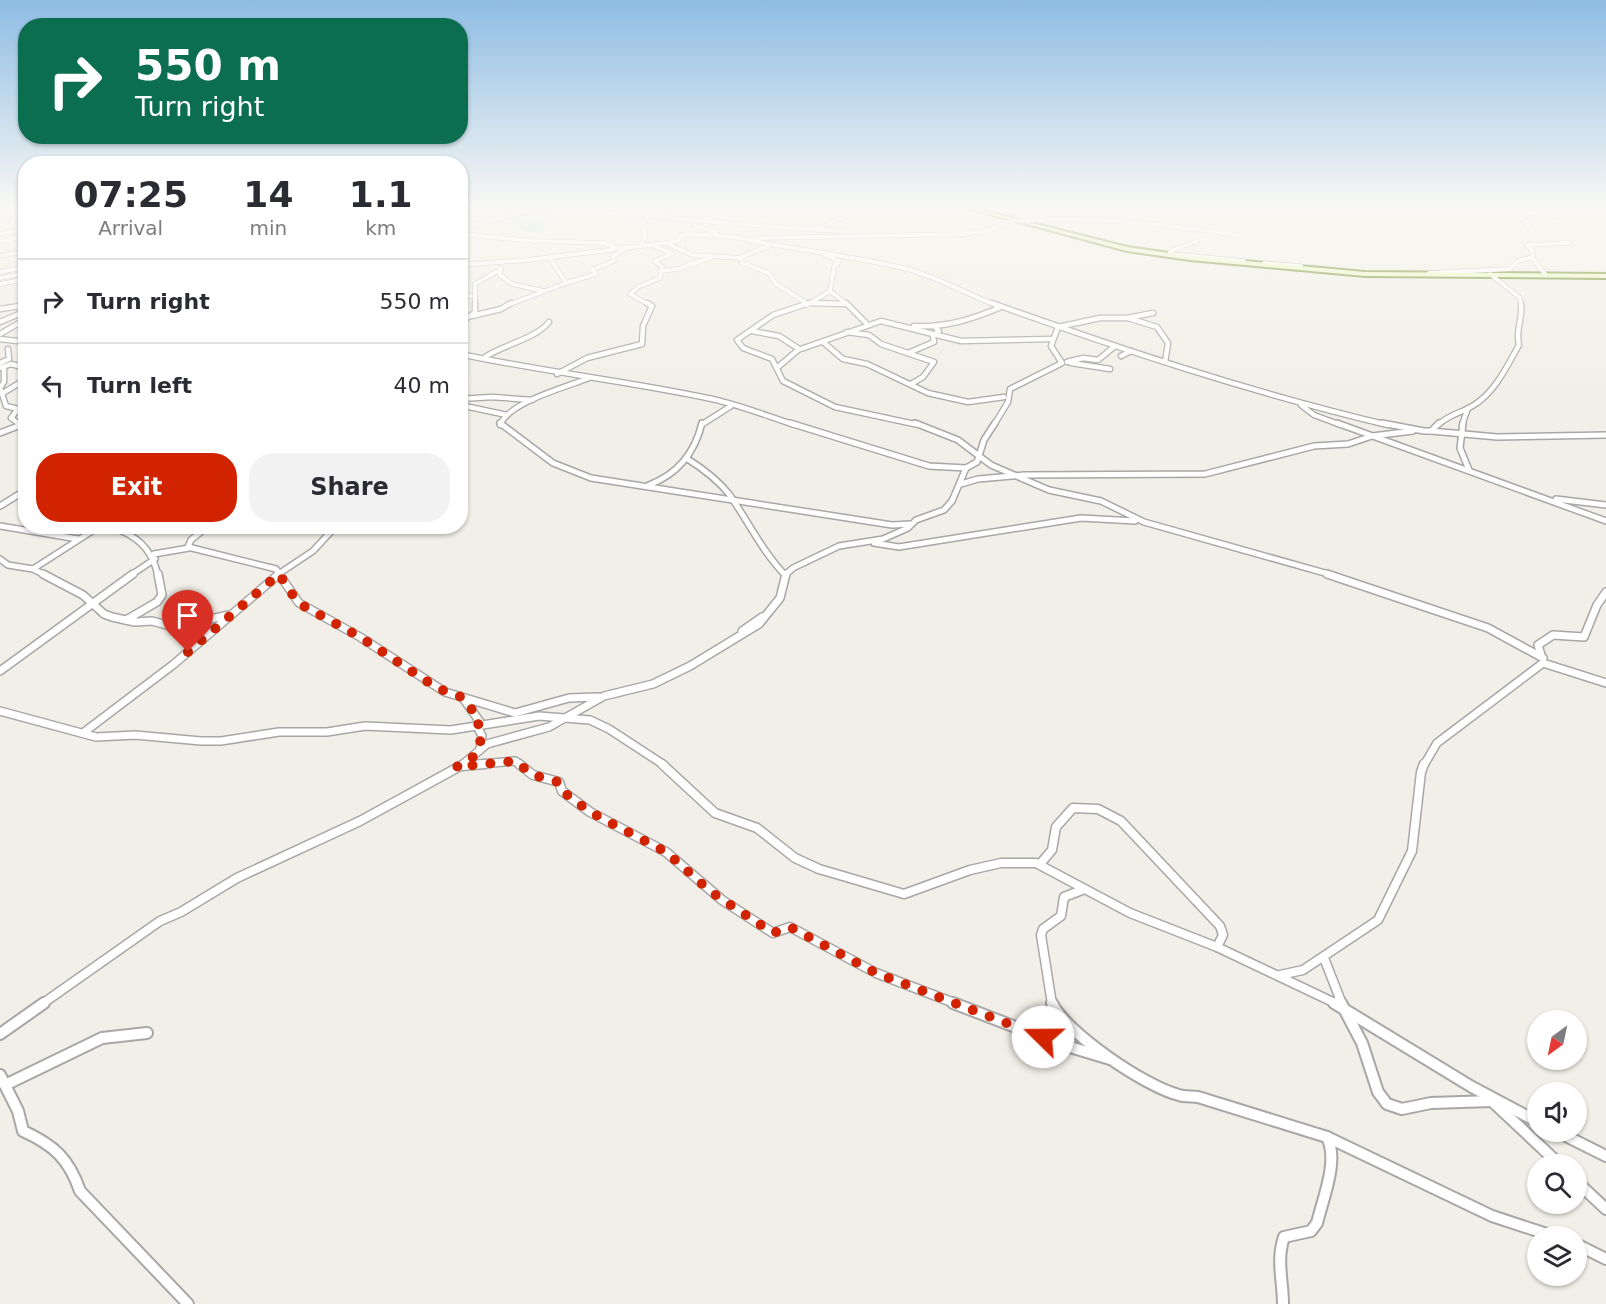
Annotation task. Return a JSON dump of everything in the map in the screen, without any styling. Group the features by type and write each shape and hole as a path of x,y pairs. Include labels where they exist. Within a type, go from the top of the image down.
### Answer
{"main road":[{"path":"1318,270 1358,274 1606,276"}],"street":[{"path":"485,270 500,275 512,284 544,291"},
{"path":"472,316 475,304 471,296 475,284 499,270"},
{"path":"500,275 501,270"},
{"path":"556,270 566,284"},
{"path":"468,318 497,310 513,301 596,274 591,270"},
{"path":"557,374 587,358 642,344 643,326 652,306 630,294 639,286 658,280 660,271 670,270"},
{"path":"760,270 769,273 774,282 790,291 790,295 810,303 845,304"},
{"path":"834,270 830,291 810,303 776,314 738,340 743,348 765,355 778,367 783,381 832,406 897,418 939,431 958,440 977,456 1015,476 1049,490 1101,501 1144,522"},
{"path":"908,270 925,274 971,296 1058,327 1234,386 1298,403 1415,430 1462,435 1527,438 1606,435"},
{"path":"1350,270 1376,272 1506,270"},
{"path":"1542,270 1545,274"},
{"path":"1431,431 1446,416 1468,408 1485,397 1500,381 1519,345 1516,333 1521,326 1523,315 1520,298 1490,274"},
{"path":"0,278 18,275"},
{"path":"0,284 18,281"},
{"path":"830,291 858,312 868,325"},
{"path":"0,300 9,307"},
{"path":"0,309 18,306"},
{"path":"904,326 935,327 978,317 1004,306"},
{"path":"0,322 18,314"},
{"path":"1110,369 1065,362 1053,354 1051,339 1058,327 1100,318 1127,318 1153,314"},
{"path":"1127,318 1157,327 1168,343 1165,362"},
{"path":"778,367 799,349 884,321 933,336 970,342 1051,339"},
{"path":"484,357 502,346 543,330 549,322"},
{"path":"0,334 18,324"},
{"path":"908,353 929,345 934,340 933,336 939,331 935,327"},
{"path":"752,332 778,336 799,349"},
{"path":"847,332 869,335 880,343 934,363 923,377 912,384"},
{"path":"0,339 18,341"},
{"path":"823,342 843,359 860,361 928,393 962,401 1004,397"},
{"path":"468,355 557,374 658,388 715,400 929,466 966,468 974,465 1006,405 1010,389 1065,362 1083,358 1098,360 1115,346"},
{"path":"8,349 9,359 1,368 0,388 6,406 18,409 12,418 18,424"},
{"path":"1121,356 1131,351"},
{"path":"1,368 12,364 18,366"},
{"path":"589,378 532,400 507,415 499,424 553,463 591,478 908,528"},
{"path":"3,393 18,384"},
{"path":"468,398 492,397 532,400"},
{"path":"1298,403 1312,414 1548,498 1606,523"},
{"path":"646,486 662,480 686,458 699,437 701,424 731,406"},
{"path":"468,407 507,415"},
{"path":"1468,408 1461,422 1461,460 1469,471"},
{"path":"0,433 18,425"},
{"path":"961,484 1015,476 1205,474 1234,465 1299,452 1314,446 1352,444 1372,436 1415,430"},
{"path":"686,458 709,473 734,500 769,558 785,575"},
{"path":"899,526 949,507 961,484 966,468"},
{"path":"0,506 18,495"},
{"path":"1548,498 1606,505"},
{"path":"867,542 899,547 1085,518 1144,522 1190,533 1377,589 1488,628 1544,660 1606,683"},
{"path":"0,671 154,556 189,548 272,566 298,603 360,637 437,688 515,713 563,699 604,696 653,684 674,674 705,658 738,635 759,624 780,598 785,575 802,562 847,544 883,539 908,528 916,520"},
{"path":"0,526 18,529"},
{"path":"48,534 78,539"},
{"path":"33,569 86,534"},
{"path":"126,534 143,542 154,556 162,595 154,604 126,620"},
{"path":"189,548 191,540 198,534"},
{"path":"83,733 174,664 279,574 313,551 329,534"},
{"path":"0,559 8,565 33,569 92,602 107,615 126,620 152,621 174,627 230,615"},
{"path":"1544,660 1538,651 1538,645 1553,635 1584,637 1597,605 1606,591"},
{"path":"1280,975 1302,970 1324,958 1378,920 1412,851 1421,772 1428,755 1437,743 1544,660"},
{"path":"0,1034 160,921 181,912 237,878 360,821 464,764 480,748 494,741 549,727 604,696"},
{"path":"464,698 480,722 477,726"},
{"path":"0,711 102,738 135,735 215,742 279,732 327,732 370,726 451,730 531,717 567,717 590,720 609,729 667,767 715,813 757,828 795,858 834,875 904,894 914,892 938,880 990,866 1026,861 1040,864 1082,890 1131,914 1218,947 1343,1007 1492,1101 1548,1154"},
{"path":"477,726 482,736 480,748"},
{"path":"456,767 515,761 533,775 558,782 562,791 590,812 666,852 711,892 773,933 790,927 876,973 1060,1044 1110,1059"},
{"path":"1040,864 1052,850 1056,827 1073,808 1090,807 1110,813 1143,842 1220,926 1223,935 1218,947"},
{"path":"1082,890 1064,897 1061,916 1043,929 1041,935 1048,995 1055,1010 1073,1030 1110,1059 1178,1095 1198,1097 1327,1137 1492,1216 1527,1227"},
{"path":"1324,958 1343,1007 1362,1043 1378,1092 1387,1104 1402,1109 1431,1103 1492,1101"},
{"path":"147,1033 102,1038 3,1080 18,1111 23,1131 57,1147 73,1170 80,1191 188,1304"},
{"path":"1472,1087 1527,1116"},
{"path":"1283,1304 1278,1269 1281,1245 1284,1237 1311,1232 1317,1223 1331,1164 1332,1147 1327,1137"},
{"path":"1578,1142 1606,1156"},
{"path":"1587,1191 1606,1209"},
{"path":"1587,1250 1606,1259"}],"route":[{"path":"188,652 279,574 286,581 292,596 298,603 375,646 437,688 464,698 480,722 477,726 482,736 480,748 464,764 456,767 515,761 533,775 560,783 562,791 590,812 666,852 711,892 773,933 790,927 876,973 906,982 1043,1037"}]}
